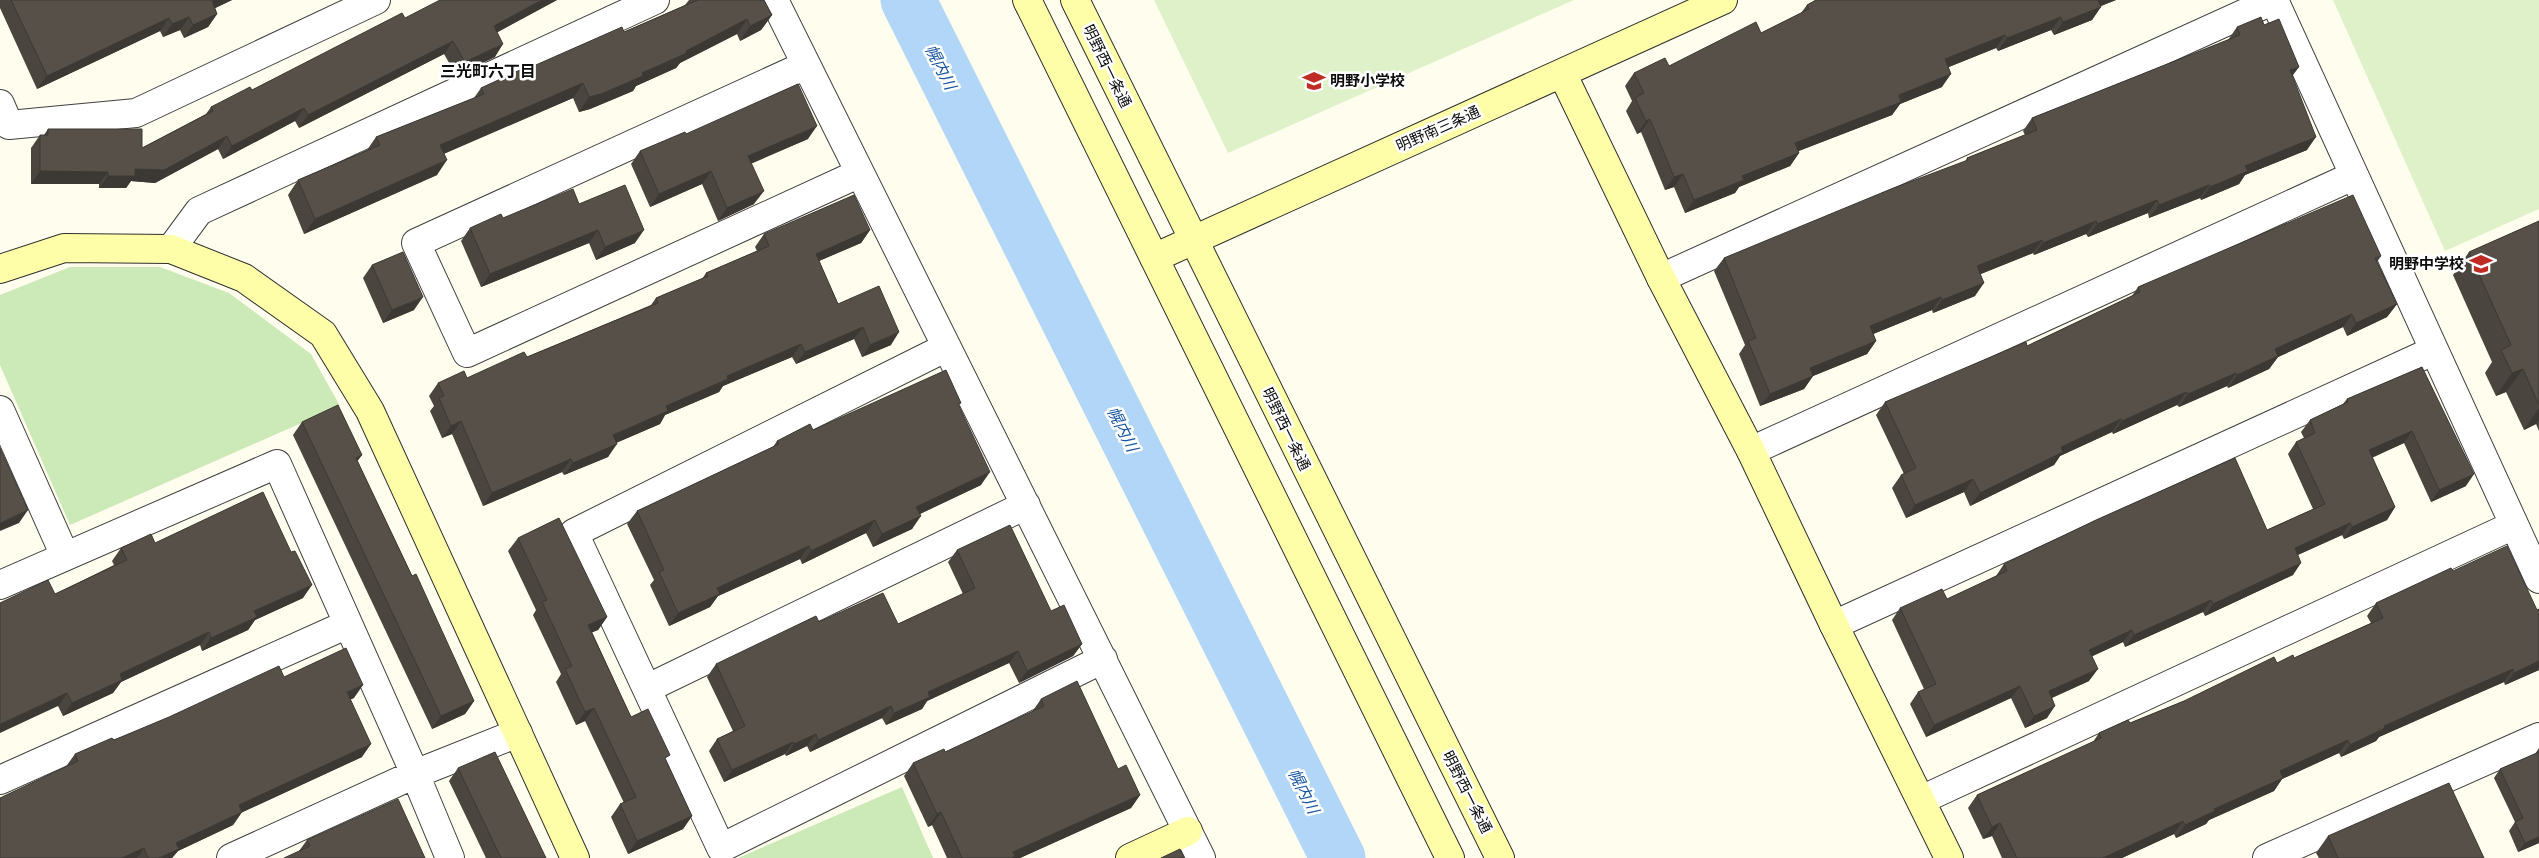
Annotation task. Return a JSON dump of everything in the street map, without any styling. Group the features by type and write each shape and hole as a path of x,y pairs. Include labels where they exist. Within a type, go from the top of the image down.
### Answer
{"street":[{"path":"0,104 9,125 136,113 376,0"},
{"path":"171,249 200,212 655,0"},
{"path":"774,0 945,348 1026,505 1201,858"},
{"path":"1027,0 1450,858"},
{"name":"明野西一条通","path":"1075,0 1192,241 1500,858"},
{"name":"明野南三条通","path":"1154,258 1723,0"},
{"path":"1661,278 2274,0 2539,579"},
{"path":"806,65 416,243 466,353 860,173"},
{"path":"1562,73 1661,278 1751,451 1949,858"},
{"path":"1751,451 2353,176"},
{"path":"0,269 64,248 171,249 244,278 323,334 370,411 574,858"},
{"path":"945,348 574,533 648,688 721,848 1103,659"},
{"path":"1834,625 2433,351"},
{"path":"0,410 65,556"},
{"path":"0,585 276,464 415,774 450,858"},
{"path":"648,688 1026,505"},
{"path":"1921,800 2514,525"},
{"path":"0,780 348,624"},
{"path":"232,858 415,774 518,733"},
{"path":"2267,858 2539,737"},
{"path":"1130,858 1188,831"}],"green space":[{"name":"明野小学校","path":"1154,0 1574,0 1228,153"},
{"path":"2333,0 2539,0 2539,209 2445,251"},
{"path":"70,267 160,267 229,293 311,354 340,406 70,525 0,365 0,295"},
{"path":"902,787 933,858 738,858"}],"building":[{"path":"11,0 214,0 212,1 217,14 193,25 189,17 172,24 169,18 47,76"},
{"path":"440,0 542,0 494,26 503,44 465,62 453,41 308,115 304,108 232,146 227,136 164,170 135,169 135,176 108,176 108,172 40,171 40,135 48,135 48,129 142,129 142,148 213,111 211,107 250,87 252,90 402,13 405,18"},
{"path":"698,0 764,0 772,15 750,26 747,19 686,51 687,53 642,73 643,76 601,94 589,97 583,83 440,145 447,160 315,219 298,180 380,145 376,137 484,94 481,88 520,70 520,72 622,27 624,32"},
{"path":"1816,0 2098,0 2101,7 2063,22 2061,17 2007,38 2005,35 1945,59 1951,74 1899,95 1901,102 1795,143 1799,153 1742,176 1744,180 1694,200 1683,174 1674,177 1650,119 1646,121 1635,98 1644,93 1634,73 1665,58 1669,66 1756,22 1761,33 1809,9 1807,5"},
{"path":"2261,17 2264,25 2279,19 2299,67 2290,70 2316,137 2245,166 2248,171 2210,187 2209,185 2159,205 2157,200 2097,224 2096,221 2043,243 2042,240 1977,266 1984,283 1942,300 1941,297 1870,326 1876,341 1810,368 1813,376 1770,394 1748,341 1756,338 1724,258 1891,189 1968,160 1967,158 2037,130 2032,118 2240,35 2237,27"},
{"path":"798,84 817,126 748,156 764,191 727,208 711,171 659,194 640,151 685,132 686,134"},
{"path":"625,185 644,230 605,247 598,230 490,274 470,228 501,214 503,218 573,189 579,204"},
{"path":"854,195 870,230 816,254 838,304 879,286 899,332 870,345 863,327 805,352 801,344 727,376 728,379 666,406 668,411 613,435 617,444 573,463 571,459 492,493 461,421 451,426 439,398 444,396 438,383 464,371 467,378 524,352 527,357 658,303 656,298 708,276 706,273 769,246 764,234"},
{"path":"2353,195 2381,256 2375,258 2397,304 2356,323 2352,314 2275,349 2278,356 2237,375 2236,373 2188,394 2186,392 2061,447 2063,452 1980,493 1973,479 1915,505 1901,475 1916,468 1885,402 2026,342 2027,346 2140,292 2138,287"},
{"path":"2539,221 2539,405 2523,369 2512,373 2501,350 2511,345 2469,252"},
{"path":"403,252 423,297 392,310 372,265"},
{"path":"2422,367 2474,474 2439,490 2412,431 2369,450 2395,507 2352,527 2350,523 2295,548 2301,563 2213,604 2211,600 2134,635 2132,630 2089,650 2098,669 2049,691 2055,706 2034,716 2020,686 1934,725 1918,692 1936,684 1900,608 1942,589 1947,599 2007,571 2004,564 2096,520 2235,458 2267,530 2325,504 2296,442 2315,433 2310,420 2348,402 2347,399"},
{"path":"946,370 961,403 958,404 990,472 916,507 921,516 882,534 875,520 811,551 809,546 717,588 720,594 678,613 659,572 664,570 637,511 779,444 777,441 810,424 813,430"},
{"path":"338,405 362,455 356,458 412,576 416,574 474,701 441,716 302,422"},
{"path":"0,448 28,510 0,523"},
{"path":"263,492 291,552 295,551 312,585 254,611 257,617 211,638 209,632 120,674 122,680 72,703 67,693 0,724 0,603 48,580 55,594 127,560 121,548 151,534 155,543"},
{"path":"559,518 607,617 588,625 631,717 648,709 670,755 665,758 692,816 637,841 620,804 636,797 594,708 585,712 565,669 572,666 542,602 547,600 518,538"},
{"path":"1010,525 1051,611 1064,605 1082,644 1027,671 1018,651 928,692 930,697 894,713 891,706 818,740 816,734 794,744 793,742 732,770 717,739 745,726 716,664 816,616 819,622 883,593 898,624 975,588 957,550"},
{"path":"2507,546 2537,610 2539,609 2539,661 2514,673 2513,669 2460,692 2384,726 2385,728 2350,745 2348,740 2280,771 2283,778 2214,809 2215,811 2185,825 2183,821 2103,858 2017,858 2000,823 1992,827 1977,795 2101,738 2099,733 2128,720 2130,723 2184,701 2274,657 2277,663 2293,655 2294,658 2383,618 2376,603 2451,568 2453,571"},
{"path":"346,648 363,685 347,692 371,744 239,805 242,812 176,843 179,849 159,858 148,858 144,848 122,858 0,858 0,798 78,761 75,754 169,717 279,666 284,677"},
{"path":"1077,681 1118,769 1126,765 1140,795 1013,852 1015,856 1012,858 962,858 941,812 937,814 913,763 944,749 945,752 1044,706 1041,699"},
{"path":"495,752 546,858 501,858 458,768"},
{"path":"2539,752 2539,837 2525,843 2515,822 2523,818 2500,769"},
{"path":"2449,783 2484,858 2338,858 2328,836"},
{"path":"398,799 425,858 284,858 310,846 307,840"},
{"path":"1180,849 1184,858 1161,858"}],"waterway":[{"name":"幌内川","path":"908,0 1338,858"}],"place":[{"name":"明野小学校","path":"1314,81"},
{"name":"明野中学校","path":"2481,264"}],"district":[{"name":"三光町六丁目","path":"488,71"}]}
